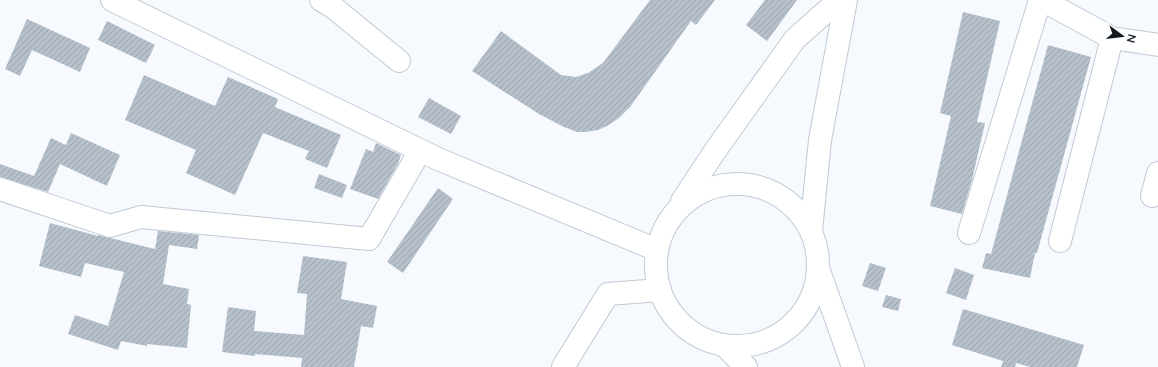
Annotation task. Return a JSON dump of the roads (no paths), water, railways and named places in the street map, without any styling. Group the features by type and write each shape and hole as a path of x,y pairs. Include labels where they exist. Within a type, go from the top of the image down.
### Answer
{"street":[{"path":"112,0 438,159 657,250"},
{"path":"321,0 334,8 399,61"},
{"path":"663,230 678,208 699,192 724,184 751,184 776,193 797,209 811,231 817,249 818,268 813,294 799,318 778,335 752,345 725,346 704,339 684,327 669,311 660,290 655,270 657,250 663,230 715,151 795,39 839,0"},
{"path":"811,231 820,140 846,0"},
{"path":"968,232 1041,0 1112,38 1158,45"},
{"path":"1060,241 1112,38"},
{"path":"0,189 110,226 141,217 369,239 420,150"},
{"path":"1152,196 1158,173"},
{"path":"818,268 852,367"},
{"path":"562,367 608,294 660,290"},
{"path":"725,346 746,367"}]}
